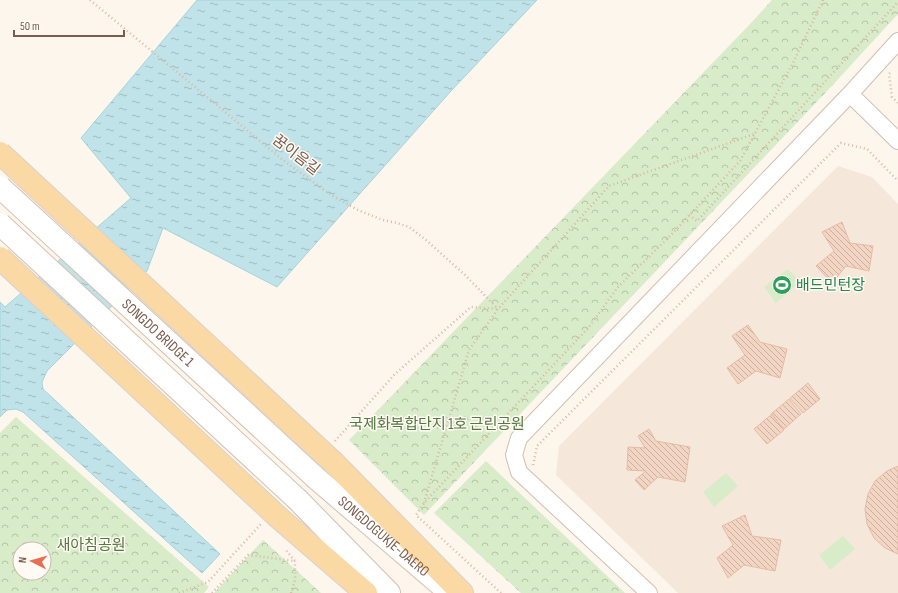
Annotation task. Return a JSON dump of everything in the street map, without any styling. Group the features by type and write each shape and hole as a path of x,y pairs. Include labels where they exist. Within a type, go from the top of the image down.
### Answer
{"main road":[{"path":"0,153 333,462 462,593"},
{"name":"SONGDO BRIDGE 1","path":"0,187 316,479"},
{"name":"SONGDO BRIDGE 1","path":"0,224 298,500"},
{"path":"0,258 279,518 366,593"},
{"name":"SONGDOGUKJE-DAERO","path":"316,479 451,593"},
{"name":"SONGDOGUKJE-DAERO","path":"298,500 389,593"}],"street":[{"path":"649,593 519,472 514,455 519,438 850,94 898,41"},
{"path":"850,94 898,141"}],"path":[{"name":"꿈이음길","path":"90,0 283,160 331,195 358,210 383,220 408,227 426,240 465,275 498,309"},
{"path":"500,593 416,515 424,503 589,327 618,288 671,235 740,161 793,63 823,0"},
{"path":"689,215 697,221 898,2"},
{"path":"894,69 890,74 892,97 898,103"},
{"path":"424,503 469,350 498,309 609,186 754,134"},
{"path":"533,465 537,446 841,143 867,149 898,181"},
{"path":"355,418 395,374 471,307 498,309"},
{"path":"282,545 295,561 295,580 291,593"},
{"path":"212,593 248,555 295,561"}],"shaded area":[{"path":"838,166 872,177 898,204 898,593 678,593 556,475 559,446"}],"green space":[{"name":"국제화복합단지 1호 근린공원","path":"772,0 898,0 898,14 829,89 424,515 349,440"},
{"name":"배드민턴장","path":"788,269 800,282 776,303 764,287"},
{"name":"새아침공원","path":"16,417 209,587 204,593 0,593 0,433"},
{"path":"486,461 625,593 521,593 434,513"},
{"path":"726,473 738,486 714,507 703,492"},
{"path":"843,536 855,549 830,570 819,555"},
{"path":"263,540 321,593 214,593"}],"water":[{"path":"197,0 537,0 451,91 277,287 163,228 147,271 47,371 42,382 43,389 220,554 202,573 23,412 16,409 7,410 0,417 0,302 5,307 131,198 81,138"}],"building":[{"path":"842,222 850,243 873,246 869,271 846,266 832,283 816,266 834,251 822,232"},
{"path":"748,325 760,342 787,349 780,378 756,371 738,384 727,368 745,355 732,336"},
{"path":"808,383 820,399 803,413 790,398"},
{"path":"789,399 801,414 784,429 771,414"},
{"path":"772,414 784,430 767,444 754,429"},
{"path":"649,429 656,441 690,447 685,482 658,477 644,490 635,480 646,471 627,470 628,447 645,448 638,436"},
{"path":"898,466 898,554 885,548 874,538 867,524 865,509 868,494 875,481 887,471"},
{"path":"745,515 752,536 781,540 775,571 744,565 728,578 717,558 733,545 722,526"}],"place":[{"name":"배드민턴장","path":"782,285"}]}
